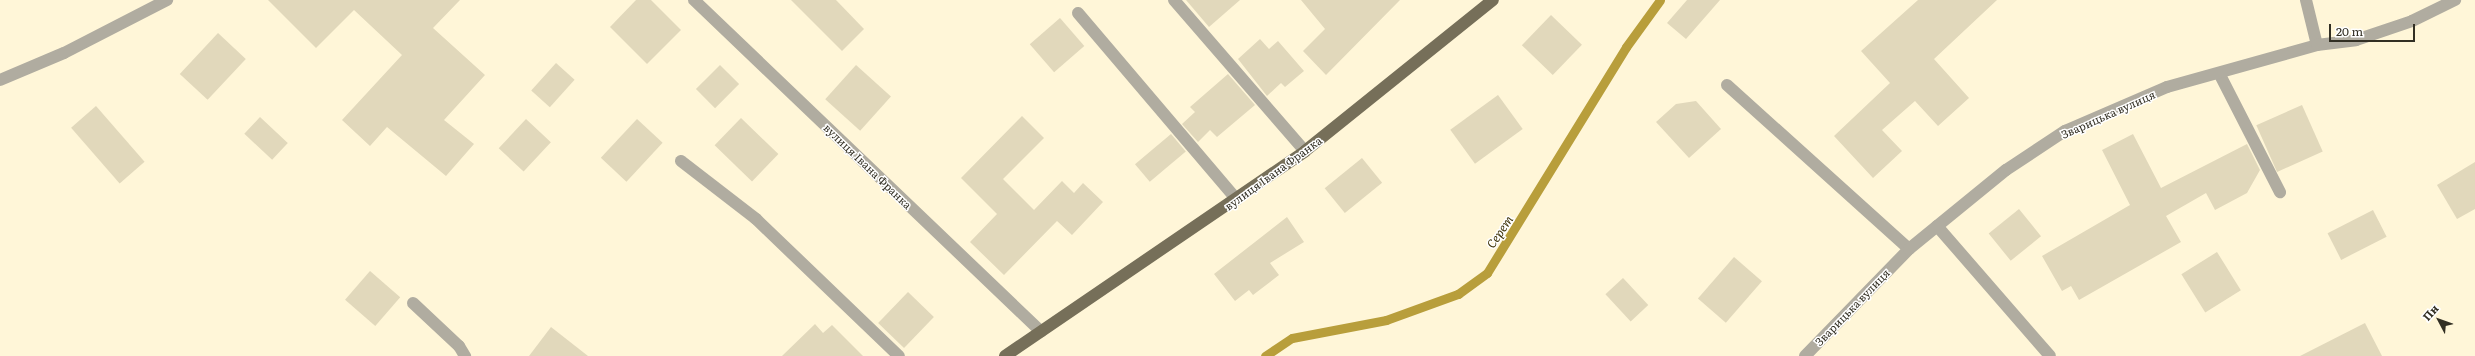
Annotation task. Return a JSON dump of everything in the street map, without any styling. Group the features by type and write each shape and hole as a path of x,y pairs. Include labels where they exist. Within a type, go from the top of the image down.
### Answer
{"main road":[{"name":"вулиця Івана Франка","path":"1005,356 1237,200 1306,151 1493,0"}],"street":[{"path":"0,80 64,53 167,0"},
{"name":"вулиця Івана Франка","path":"694,0 1041,332"},
{"path":"1174,0 1306,151"},
{"path":"2306,0 2316,45"},
{"name":"Зварицька вулиця","path":"1805,356 1909,249 2006,170 2065,131 2168,87 2316,45 2356,40 2412,22 2456,0"},
{"path":"1078,13 1237,200"},
{"path":"2219,73 2280,192"},
{"path":"1728,84 1909,249"},
{"path":"681,161 756,219 899,356"},
{"path":"1937,226 2050,356"},
{"path":"413,303 459,346 465,356"}],"building":[{"path":"268,0 460,0 433,28 485,75 444,120 474,144 446,176 387,127 370,146 342,120 402,55 354,10 316,48"},
{"path":"636,0 651,0 681,30 647,64 610,27"},
{"path":"791,0 836,0 864,29 842,51"},
{"path":"1186,0 1240,0 1209,27"},
{"path":"1301,0 1400,0 1326,75 1303,51 1325,29"},
{"path":"1687,0 1720,0 1686,39 1667,23"},
{"path":"1918,0 1997,0 1934,59 1969,98 1938,126 1915,101 1882,130 1902,151 1873,178 1834,136 1890,83 1861,51"},
{"path":"1551,15 1582,45 1553,75 1522,45"},
{"path":"1060,18 1084,46 1054,72 1030,44"},
{"path":"218,33 246,59 208,100 180,74"},
{"path":"1260,39 1269,49 1278,41 1304,71 1285,87 1281,83 1267,96 1238,59"},
{"path":"556,63 575,80 550,107 531,90"},
{"path":"720,65 739,84 715,108 696,89"},
{"path":"856,65 891,96 860,131 825,99"},
{"path":"1228,74 1255,105 1217,137 1210,130 1198,142 1182,124 1195,112 1190,107"},
{"path":"1498,95 1523,129 1475,164 1450,130"},
{"path":"1696,101 1721,129 1689,158 1656,122 1676,104"},
{"path":"2302,105 2323,152 2277,172 2256,125"},
{"path":"96,106 145,162 120,183 71,128"},
{"path":"1022,116 1044,138 1003,179 1034,210 1062,181 1074,193 1083,183 1103,202 1072,235 1057,221 1004,275 970,242 997,214 961,178"},
{"path":"260,117 288,143 272,160 244,134"},
{"path":"741,118 778,154 752,181 715,145"},
{"path":"526,119 551,142 524,171 499,148"},
{"path":"637,119 663,143 626,182 601,158"},
{"path":"1171,134 1186,152 1150,182 1135,164"},
{"path":"2133,134 2161,188 2247,144 2260,170 2247,193 2215,210 2206,193 2166,216 2181,242 2079,300 2071,286 2062,291 2042,256 2130,205 2102,150"},
{"path":"1362,158 1382,183 1345,213 1325,188"},
{"path":"2475,162 2475,209 2457,219 2437,185"},
{"path":"2019,209 2041,236 2011,261 1989,234"},
{"path":"2373,210 2387,237 2341,260 2328,233"},
{"path":"1287,217 1304,242 1270,263 1279,275 1253,295 1249,290 1235,301 1214,274"},
{"path":"2217,252 2241,290 2205,312 2181,274"},
{"path":"1734,257 1762,281 1726,323 1698,299"},
{"path":"370,271 400,297 375,326 345,300"},
{"path":"1623,278 1648,305 1631,321 1605,294"},
{"path":"908,292 934,317 904,348 878,323"},
{"path":"2365,323 2382,356 2300,356"},
{"path":"815,324 823,333 832,325 863,356 782,356"},
{"path":"551,327 588,356 529,356"}],"waterway":[{"name":"Серет","path":"1265,356 1292,338 1386,320 1458,294 1487,273 1626,47 1660,0"}]}
